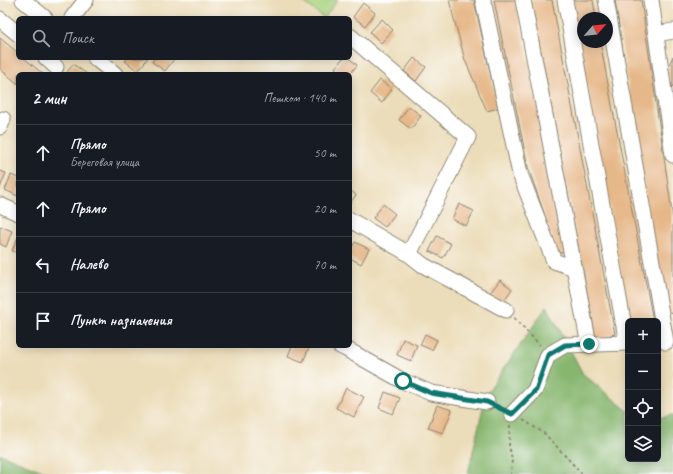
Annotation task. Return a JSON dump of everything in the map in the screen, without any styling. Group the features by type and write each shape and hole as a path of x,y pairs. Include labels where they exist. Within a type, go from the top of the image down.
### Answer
{"street":[{"path":"23,0 43,16"},
{"path":"74,16 86,0"},
{"path":"483,0 520,174 554,261 574,268"},
{"path":"523,0 589,344"},
{"path":"565,0 625,332"},
{"path":"606,0 666,341"},
{"path":"651,0 669,103 673,152"},
{"path":"0,19 16,32"},
{"path":"656,34 673,32"},
{"path":"352,38 468,137 409,254"},
{"path":"98,60 112,72"},
{"path":"0,205 16,212"},
{"path":"352,221 409,254 423,264 506,310"},
{"path":"512,414 536,390 548,355 565,345 625,343"},
{"path":"346,348 403,381 431,393 487,402"}],"path":[{"path":"506,310 525,328 548,355"},
{"path":"511,474 512,460 509,435 512,414 544,433 582,474"}],"green space":[{"path":"301,0 338,0 326,16 321,16"},
{"path":"547,306 583,374 625,409 625,462 661,462 661,417 673,415 673,474 468,474 486,394"},
{"path":"0,454 50,474 0,474"}],"building":[{"path":"449,0 474,0 498,108 487,111 465,60"},
{"path":"494,0 516,0 567,251 558,253 528,167"},
{"path":"531,0 552,0 615,334 596,339"},
{"path":"572,0 593,0 595,12 577,12 577,28"},
{"path":"615,0 641,0 673,219 673,312 664,314"},
{"path":"363,3 375,13 365,26 353,17"},
{"path":"382,19 393,30 381,43 370,32"},
{"path":"0,38 16,51 16,60 26,60 41,72 16,72 16,82 0,69"},
{"path":"581,48 601,48 652,318 629,318"},
{"path":"673,56 673,88 666,72"},
{"path":"414,58 426,67 416,81 404,71"},
{"path":"126,60 146,60 138,71 125,61"},
{"path":"154,60 173,60 165,71 152,62"},
{"path":"341,60 351,60 357,65 352,72 340,72 335,68"},
{"path":"73,64 84,72 67,72"},
{"path":"380,80 392,89 382,103 370,93"},
{"path":"409,106 421,116 411,129 399,120"},
{"path":"0,171 6,173 0,188"},
{"path":"11,175 16,177 16,195 5,190"},
{"path":"352,192 356,195 352,200"},
{"path":"383,204 395,214 385,227 373,218"},
{"path":"459,204 474,211 466,226 452,219"},
{"path":"0,226 12,231 6,247 0,244"},
{"path":"437,236 451,244 443,258 429,251"},
{"path":"16,242 16,252 12,251"},
{"path":"355,242 369,249 361,264 352,259 352,247"},
{"path":"500,280 512,289 502,303 490,293"},
{"path":"425,334 437,340 432,350 420,345"},
{"path":"403,339 417,345 411,361 397,355"},
{"path":"291,348 309,348 303,362 288,356"},
{"path":"346,388 364,397 354,417 336,408"},
{"path":"385,392 400,398 393,414 379,408"},
{"path":"437,405 452,410 443,433 428,428"}],"route":[{"path":"403,381 431,393 487,402 512,414 536,390 548,355 565,345 589,344"}]}
